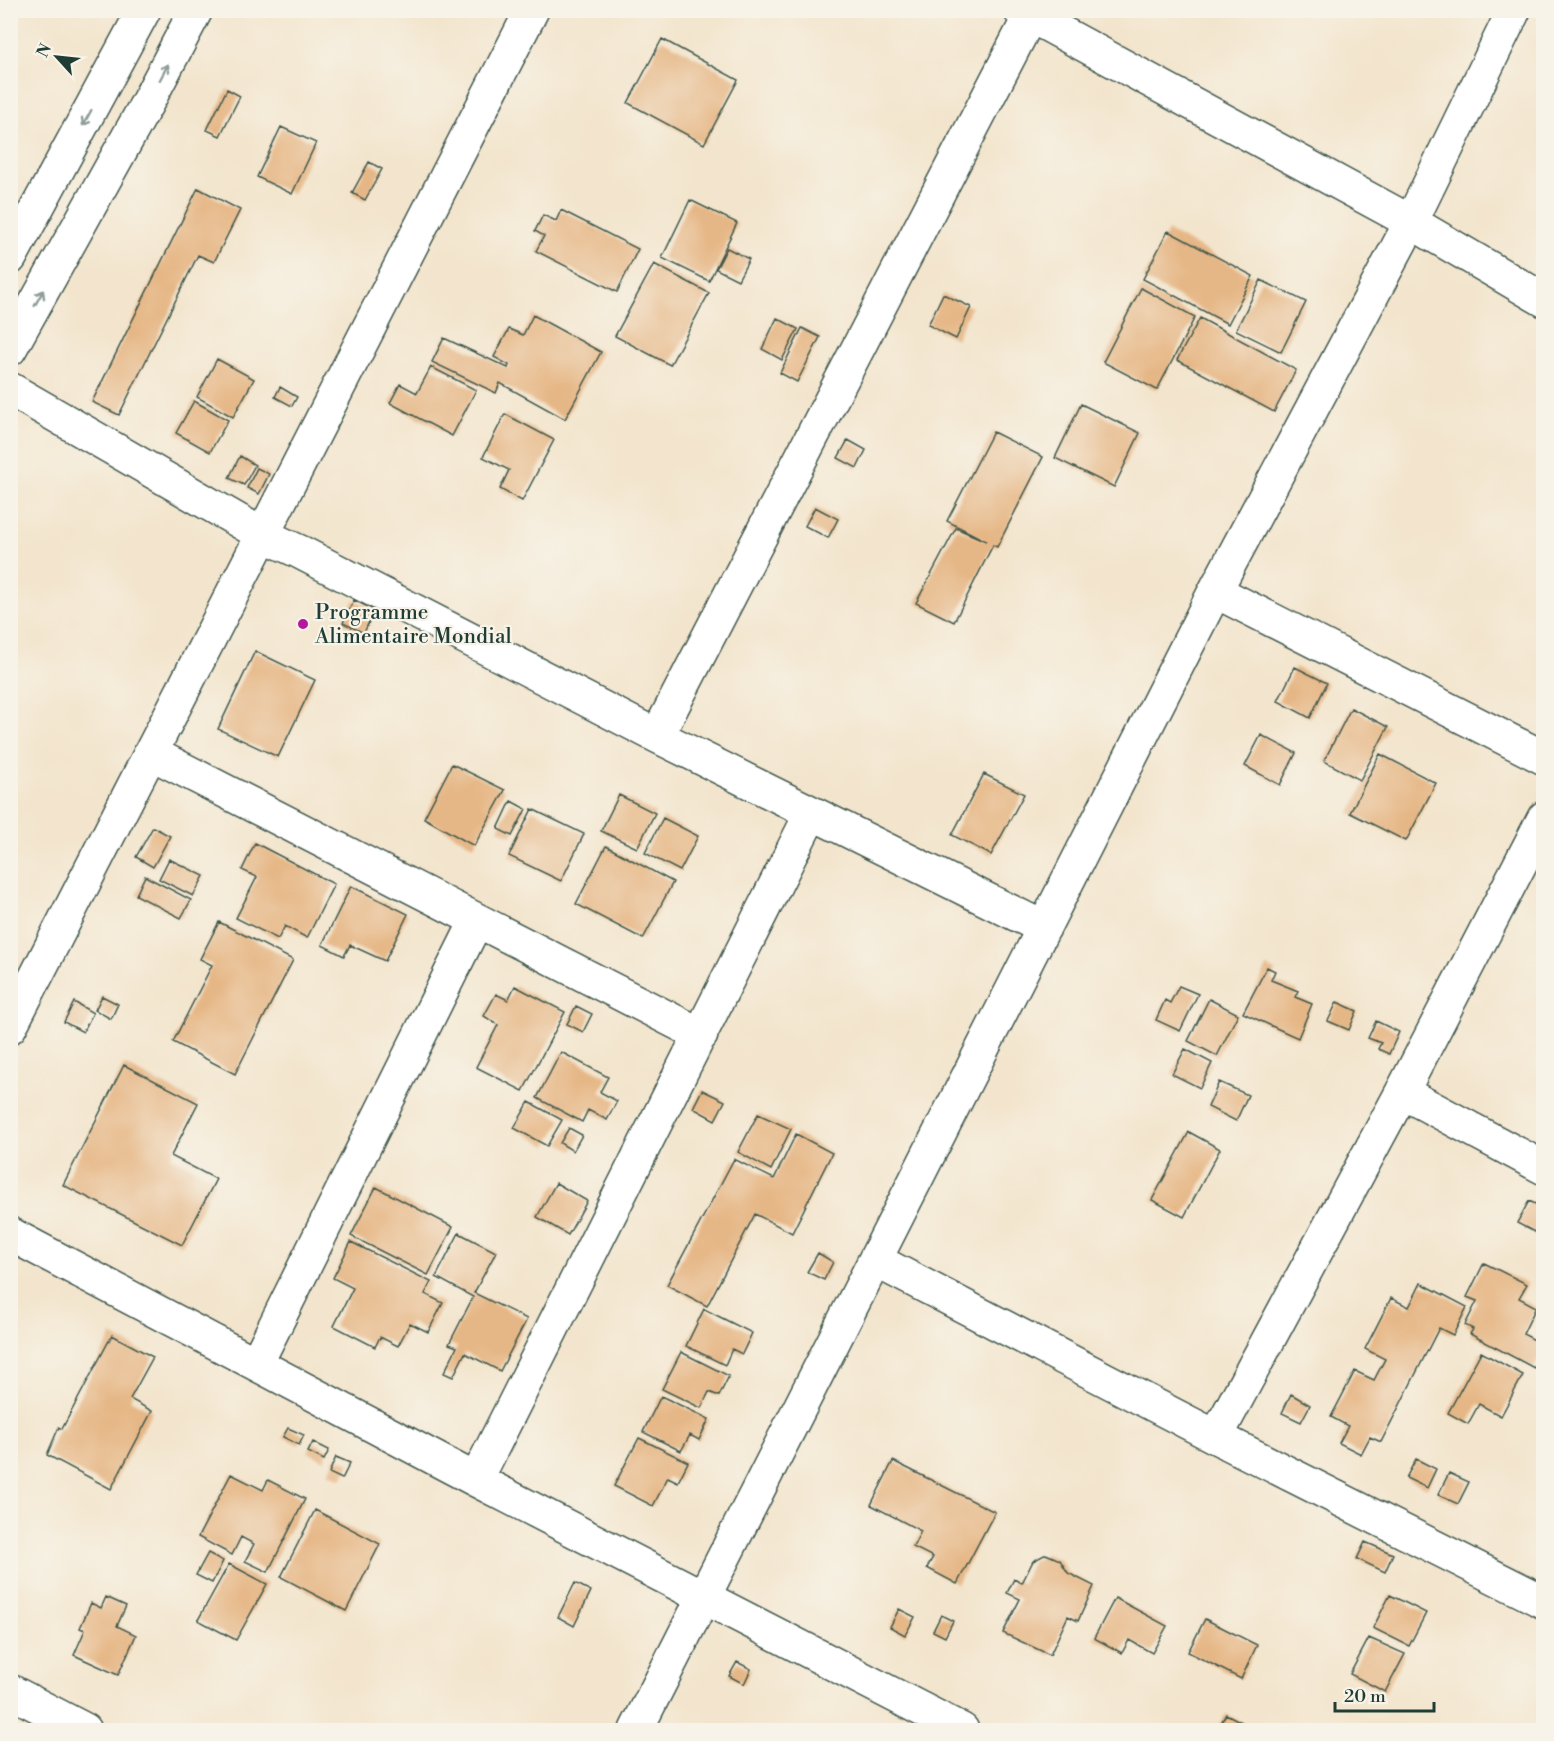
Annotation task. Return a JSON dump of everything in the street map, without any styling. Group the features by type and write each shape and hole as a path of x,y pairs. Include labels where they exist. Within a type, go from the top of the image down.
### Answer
{"street":[{"path":"10,258 144,10"},
{"path":"10,349 146,105 196,10"},
{"path":"10,1027 532,10"},
{"path":"636,1731 1215,591 1411,222 1514,10"},
{"path":"657,736 1025,13 1411,222 1544,300"},
{"path":"106,84 146,105"},
{"path":"10,389 262,535 300,552 811,814 1044,928"},
{"path":"1215,591 1544,758"},
{"path":"151,753 700,1035"},
{"path":"476,1480 811,814"},
{"path":"1216,1437 1402,1092 1544,818"},
{"path":"256,1364 477,920"},
{"path":"1402,1092 1544,1168"},
{"path":"10,1234 476,1480 962,1731"},
{"path":"875,1260 1216,1437 1544,1602"},
{"path":"10,1691 85,1731"}],"building":[{"path":"662,39 738,80 704,144 628,103"},
{"path":"227,89 240,96 220,136 207,130"},
{"path":"281,127 316,143 292,194 257,177"},
{"path":"369,162 382,169 365,200 352,193"},
{"path":"198,188 240,210 214,262 198,255 119,415 92,402"},
{"path":"690,200 737,223 709,281 662,258"},
{"path":"561,210 638,249 617,292 536,251 544,236 535,231 543,215 556,221"},
{"path":"1168,231 1253,276 1228,324 1143,279"},
{"path":"727,248 749,259 738,280 716,269"},
{"path":"654,264 709,293 670,365 615,336"},
{"path":"1261,280 1306,302 1281,352 1236,330"},
{"path":"1141,288 1195,317 1157,390 1103,362"},
{"path":"943,294 971,307 956,339 928,325"},
{"path":"533,315 601,352 565,419 500,383 496,393 432,362 444,338 508,368 509,365 494,357 509,329 523,335"},
{"path":"777,318 798,329 782,360 762,349"},
{"path":"1200,318 1296,370 1274,412 1177,360"},
{"path":"802,328 820,337 797,382 780,373"},
{"path":"217,359 254,379 233,417 197,397"},
{"path":"431,367 476,390 452,436 390,403 400,384 417,393"},
{"path":"280,387 297,397 292,406 275,397"},
{"path":"194,401 228,420 210,452 176,433"},
{"path":"1081,404 1140,433 1114,487 1055,458"},
{"path":"505,414 554,440 522,501 500,489 509,470 483,457"},
{"path":"993,432 1043,457 997,547 993,545 954,622 916,603 956,528 986,541 947,521"},
{"path":"848,440 866,450 857,468 838,458"},
{"path":"240,456 255,465 244,485 229,478"},
{"path":"257,468 269,474 259,494 247,488"},
{"path":"815,507 838,519 828,538 805,526"},
{"path":"354,600 374,610 364,633 343,623"},
{"path":"255,651 315,680 278,757 218,729"},
{"path":"1295,667 1327,683 1310,718 1278,701"},
{"path":"1351,708 1388,727 1360,780 1324,761"},
{"path":"1261,735 1296,753 1280,785 1245,766"},
{"path":"1380,754 1436,783 1406,841 1350,813"},
{"path":"452,764 505,790 474,846 424,818"},
{"path":"984,774 1024,794 991,855 952,835"},
{"path":"619,795 655,813 637,848 601,831"},
{"path":"511,801 526,809 512,836 498,829"},
{"path":"532,809 584,834 561,881 509,856"},
{"path":"663,818 698,836 680,871 645,853"},
{"path":"153,827 170,836 153,867 136,857"},
{"path":"255,843 334,884 307,938 285,926 278,939 236,918 257,877 242,870"},
{"path":"606,846 673,882 643,939 576,904"},
{"path":"169,859 204,876 193,896 159,879"},
{"path":"145,876 191,900 181,918 136,895"},
{"path":"351,886 408,914 385,961 350,945 344,956 322,945"},
{"path":"219,922 293,960 235,1074 173,1042 212,965 200,959"},
{"path":"1267,967 1275,971 1271,980 1298,991 1295,997 1312,1004 1298,1038 1243,1013"},
{"path":"515,986 565,1012 523,1091 476,1067 498,1025 484,1016 496,994 508,1000"},
{"path":"1179,986 1198,994 1180,1031 1156,1020 1165,1000 1170,1003"},
{"path":"102,996 118,1004 111,1019 95,1010"},
{"path":"1209,999 1238,1014 1217,1056 1188,1041"},
{"path":"74,1002 93,1013 83,1032 64,1022"},
{"path":"1337,1002 1357,1011 1349,1030 1328,1021"},
{"path":"576,1006 592,1014 583,1032 567,1024"},
{"path":"1376,1021 1399,1032 1389,1054 1378,1049 1381,1043 1368,1038"},
{"path":"1185,1049 1212,1063 1200,1088 1172,1074"},
{"path":"561,1052 608,1077 600,1092 617,1101 607,1120 588,1110 582,1122 537,1098"},
{"path":"124,1065 198,1103 171,1156 216,1179 182,1245 63,1185"},
{"path":"1219,1082 1248,1095 1236,1121 1208,1107"},
{"path":"702,1090 725,1101 715,1120 693,1108"},
{"path":"529,1102 562,1120 547,1146 514,1128"},
{"path":"758,1114 791,1129 771,1170 738,1152"},
{"path":"569,1128 582,1135 573,1151 560,1143"},
{"path":"1189,1132 1220,1149 1184,1217 1152,1200"},
{"path":"796,1134 832,1153 792,1233 755,1214 707,1306 667,1285 734,1159 774,1179"},
{"path":"556,1183 587,1201 568,1235 537,1217"},
{"path":"376,1187 453,1227 428,1275 351,1236"},
{"path":"1529,1201 1544,1208 1544,1237 1517,1223"},
{"path":"459,1233 496,1252 474,1293 527,1319 500,1371 465,1353 453,1377 444,1373 457,1347 449,1344 473,1297 436,1277"},
{"path":"351,1242 431,1282 425,1294 443,1303 428,1332 410,1323 398,1346 380,1337 375,1347 334,1326 353,1288 333,1278"},
{"path":"818,1253 833,1262 824,1280 807,1272"},
{"path":"1484,1263 1527,1284 1519,1298 1536,1307 1523,1334 1544,1345 1544,1351 1534,1368 1470,1334 1473,1329 1465,1325 1477,1301 1467,1297"},
{"path":"1421,1283 1467,1307 1453,1335 1439,1328 1381,1442 1370,1437 1361,1454 1339,1443 1348,1426 1331,1417 1355,1371 1374,1380 1385,1359 1365,1349 1391,1298 1409,1307"},
{"path":"704,1309 752,1333 742,1354 732,1349 725,1365 686,1346"},
{"path":"112,1335 153,1357 130,1399 152,1411 111,1489 47,1455 59,1427 62,1429"},
{"path":"681,1352 729,1376 719,1396 709,1392 701,1408 662,1389"},
{"path":"1481,1352 1523,1375 1501,1416 1479,1404 1468,1424 1448,1413"},
{"path":"1291,1394 1310,1405 1301,1422 1282,1413"},
{"path":"661,1396 709,1419 699,1440 690,1435 681,1451 643,1432"},
{"path":"288,1428 304,1435 299,1445 283,1437"},
{"path":"639,1438 688,1462 678,1482 668,1477 653,1506 614,1486"},
{"path":"313,1442 329,1450 324,1460 308,1452"},
{"path":"336,1457 350,1463 342,1479 329,1473"},
{"path":"1416,1459 1436,1469 1427,1488 1406,1478"},
{"path":"893,1461 995,1512 957,1584 927,1568 933,1557 913,1547 921,1531 871,1505"},
{"path":"1449,1473 1469,1482 1458,1504 1438,1495"},
{"path":"231,1474 263,1490 268,1480 305,1499 268,1572 245,1561 254,1544 241,1537 232,1555 198,1537"},
{"path":"315,1510 380,1544 346,1611 281,1577"},
{"path":"1365,1542 1393,1554 1385,1572 1357,1559"},
{"path":"208,1553 223,1561 212,1583 196,1575"},
{"path":"1046,1554 1060,1560 1068,1573 1094,1586 1078,1621 1068,1616 1050,1655 1003,1633 1020,1599 1007,1593 1014,1579 1022,1583 1033,1561"},
{"path":"229,1564 267,1584 236,1640 198,1620"},
{"path":"575,1583 591,1591 574,1626 558,1617"},
{"path":"1390,1595 1426,1613 1409,1646 1373,1628"},
{"path":"106,1597 126,1606 117,1626 136,1635 118,1675 74,1655 85,1630 80,1628 91,1603 101,1608"},
{"path":"1115,1598 1167,1626 1152,1653 1129,1640 1122,1653 1094,1638"},
{"path":"899,1609 915,1617 905,1635 890,1627"},
{"path":"941,1615 953,1621 945,1637 933,1631"},
{"path":"1205,1619 1257,1645 1241,1679 1188,1652"},
{"path":"1369,1638 1405,1654 1385,1692 1350,1674"},
{"path":"737,1662 751,1669 744,1684 729,1676"},
{"path":"1226,1714 1257,1730 1217,1730"}],"place":[{"name":"Programme Alimentaire Mondial","path":"303,624"}]}
